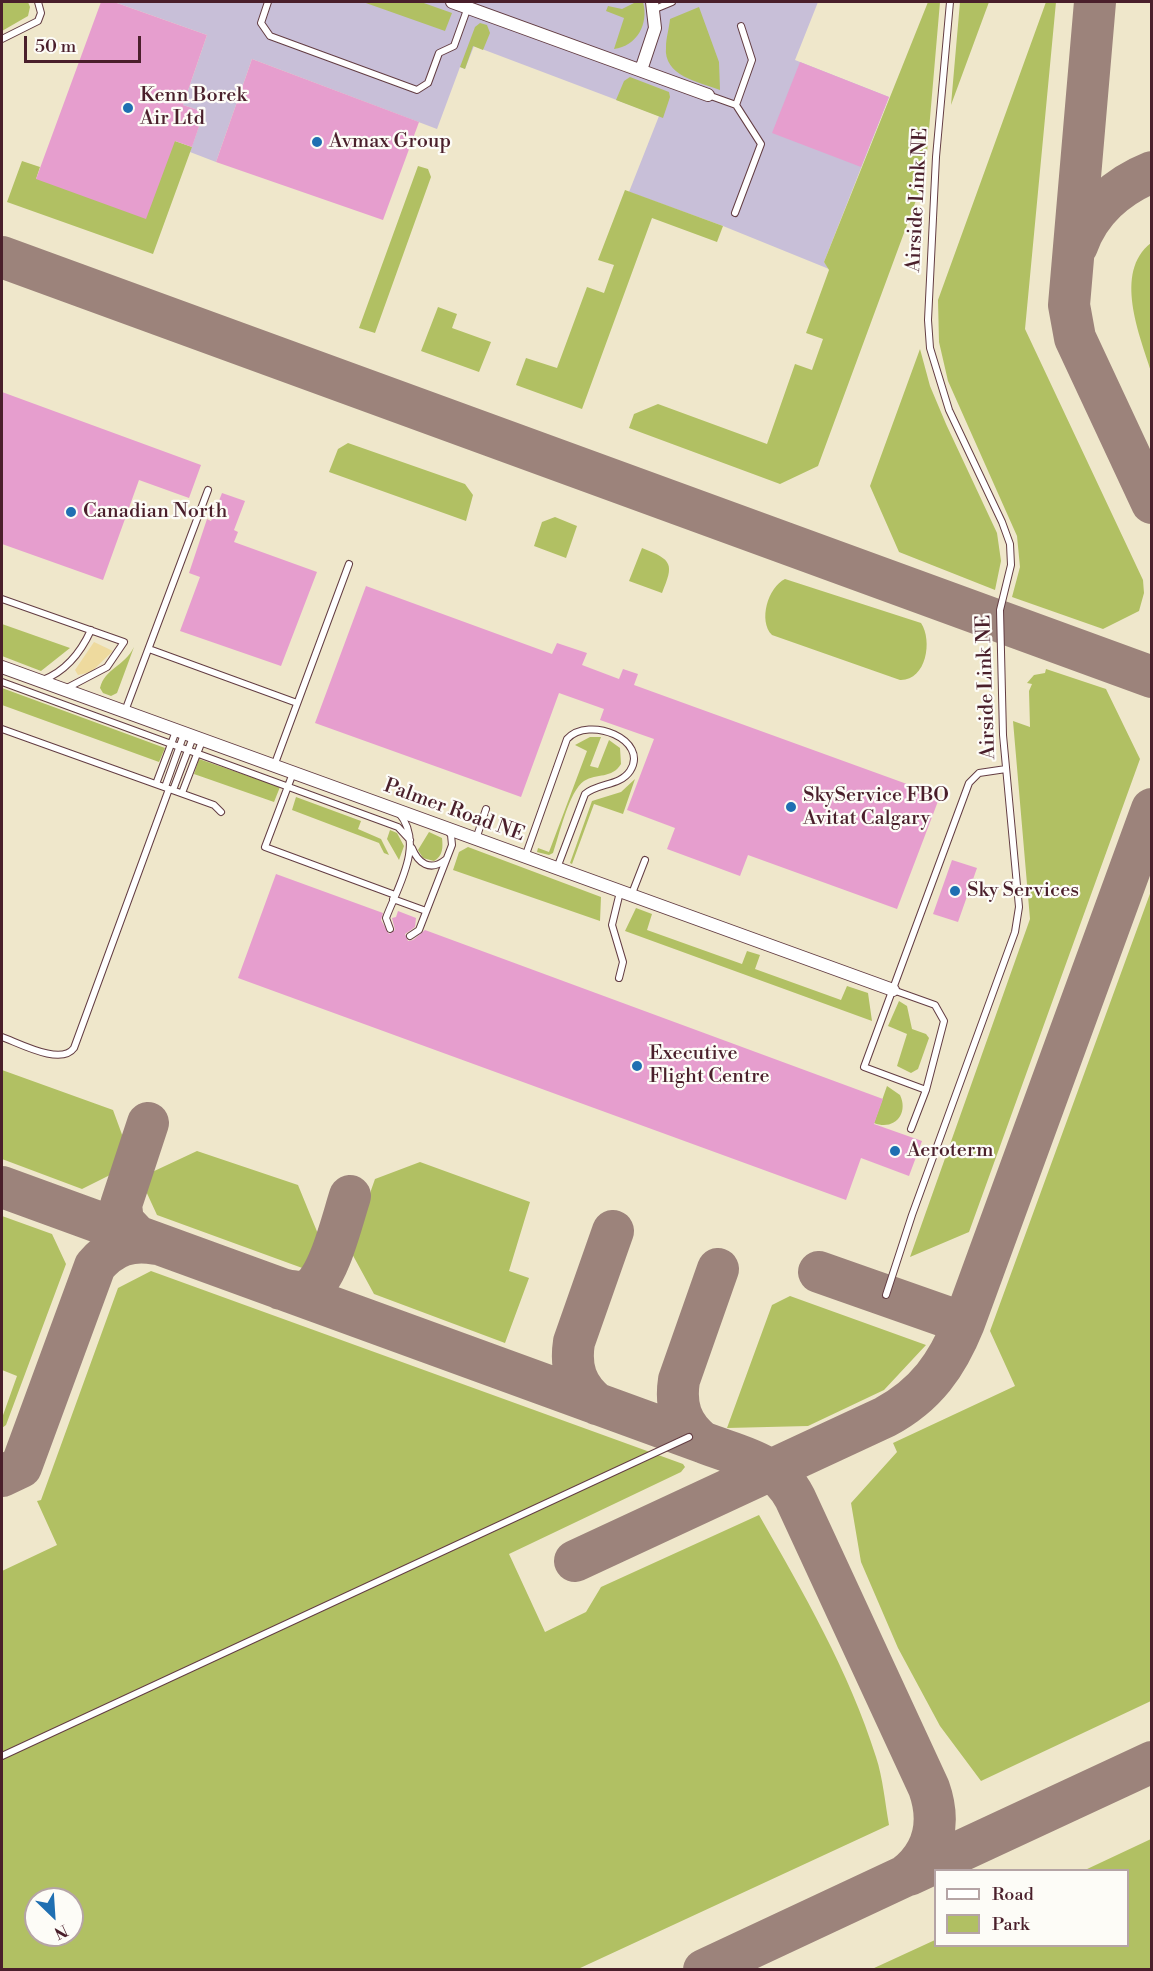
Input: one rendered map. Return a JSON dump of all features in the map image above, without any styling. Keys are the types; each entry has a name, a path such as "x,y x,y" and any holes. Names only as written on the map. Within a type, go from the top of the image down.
{"street":[{"path":"452,2 708,94"},
{"path":"641,70 653,40 653,5"},
{"name":"Palmer Road NE","path":"2,667 893,990"}],"lane":[{"path":"2,39 38,21 41,13 38,2"},
{"path":"268,2 261,23 264,31 270,36 417,90 428,83 440,53 453,46 468,8"},
{"path":"653,5 672,2"},
{"name":"Airside Link NE","path":"886,1295 916,1204 1015,932 1019,890 1006,769 1000,610 1011,565 1010,544 942,392 933,364 928,335 936,157 950,2"},
{"path":"736,105 752,60 741,26"},
{"path":"708,94 736,105 761,144 735,213"},
{"path":"125,712 208,490"},
{"path":"274,766 350,564"},
{"path":"2,598 124,642 107,667 77,685 62,689"},
{"path":"40,681 58,673 70,663 91,630"},
{"path":"149,649 297,703"},
{"path":"2,682 398,827 410,842 416,857 427,866 436,865 447,857"},
{"path":"524,857 567,740 578,731 591,728 620,737 628,744 632,753 630,771 618,781 585,794 557,869"},
{"path":"2,729 214,805 221,812"},
{"path":"156,784 170,745 189,736"},
{"path":"2,1037 57,1057 67,1055 74,1048 169,788 179,748 189,736"},
{"path":"169,788 188,751 189,736"},
{"path":"182,793 197,754 189,736"},
{"path":"926,1090 864,1067 969,783 979,773 1006,769"},
{"path":"293,773 265,847 426,911"},
{"path":"476,840 486,809"},
{"path":"390,929 386,921 410,854 407,825 396,810"},
{"path":"410,936 418,932 447,857 452,840 444,828"},
{"path":"619,978 623,962 612,925 645,860"},
{"path":"893,990 935,1005 942,1015 943,1026 926,1090 911,1129"},
{"path":"2,1756 689,1437"}],"shaded area":[{"path":"114,2 818,2 795,60 889,97 824,262 829,269 723,226 629,192 659,116 474,46 465,69 460,67 437,129 252,59 216,162 190,152 204,112 183,105 207,35"}],"green space":[{"path":"2,2 28,2 30,7 28,16 2,31"},
{"path":"363,2 421,2 452,13 445,31"},
{"path":"636,2 643,2 643,26 635,39 614,49 624,18 606,11 608,6 622,9"},
{"path":"928,2 940,2 925,176 818,466 780,484 629,428 634,414 658,404 767,444 795,364 812,370 823,339 806,333 829,270 824,262"},
{"path":"960,2 989,2 951,105"},
{"path":"1046,2 1056,2 1025,329 1143,580 1144,593 1139,611 1103,629 1012,597 1020,567 1017,536 948,381 939,342 938,300"},
{"path":"699,7 719,62 720,90 684,76 670,65 667,57 666,44 670,19"},
{"path":"480,23 487,25 490,33 483,50 473,46 465,69 460,67 475,27"},
{"path":"630,77 669,92 670,97 663,118 616,100 624,81"},
{"path":"175,141 192,147 153,254 7,202 22,161 40,167 36,179"},
{"path":"418,166 428,169 431,177 375,333 359,328"},
{"path":"625,190 723,226 717,242 652,218 582,409 516,385 526,358 557,368 587,287 604,293 614,265 598,260"},
{"path":"1151,243 1151,371 1136,323 1131,287 1133,270 1140,255"},
{"path":"438,307 457,314 452,328 491,342 479,372 421,351"},
{"path":"920,349 930,386 997,533 1001,561 995,590 899,552 870,486"},
{"path":"348,443 465,484 473,495 466,521 329,472 338,449"},
{"path":"555,517 577,526 566,558 534,546 542,522"},
{"path":"642,548 660,556 668,564 668,575 662,593 629,581"},
{"path":"785,579 921,623 925,631 926,649 921,667 909,679 900,680 772,635 768,629 765,613 774,589"},
{"path":"2,624 70,648 41,671 2,656"},
{"path":"134,647 117,693 111,696 103,693 100,688 102,681 130,654"},
{"path":"1046,669 1106,689 1140,759 969,1232 910,1257 1030,919 1013,721 1030,727 1029,691 1032,684 1027,683 1034,675 1045,673"},
{"path":"2,688 165,748 159,762 2,705"},
{"path":"590,737 601,737 590,766 598,768 609,740 620,748 621,764 613,772 584,781 579,786 569,804 553,853 549,855 537,852 538,848 549,852 587,751 575,745"},
{"path":"199,759 280,787 274,802 194,774"},
{"path":"635,779 623,814 594,804 572,864 570,863 592,801 621,792"},
{"path":"296,797 361,821 358,829 381,839 389,855 384,853 379,843 292,810"},
{"path":"390,830 397,833 404,846 399,860 387,839"},
{"path":"429,832 442,838 441,854 434,861 423,858 418,850"},
{"path":"468,847 601,897 600,921 453,870 459,852"},
{"path":"1151,891 1151,1701 981,1781 940,1726 898,1648 861,1562 851,1503 897,1452 893,1443 1015,1386 990,1331"},
{"path":"636,908 652,914 647,930 742,964 747,951 760,955 755,969 841,1000 847,986 868,993 872,1021 625,931"},
{"path":"899,1001 907,1006 912,1029 926,1034 929,1038 918,1069 911,1073 897,1066 907,1034 888,1026"},
{"path":"2,1070 113,1110 124,1140 110,1175 82,1189 2,1159"},
{"path":"887,1086 900,1095 903,1109 893,1123 881,1125 874,1123"},
{"path":"197,1151 298,1185 318,1234 305,1269 157,1215 145,1189 150,1173"},
{"path":"420,1162 530,1202 509,1271 529,1278 505,1343 374,1294 350,1250 375,1179"},
{"path":"2,1216 52,1234 66,1264 6,1425 2,1428 2,1418 17,1376 2,1370"},
{"path":"151,1271 683,1464 685,1467 681,1472 509,1554 545,1632 586,1612 601,1587 759,1515 824,1633 853,1694 878,1765 889,1825 578,1969 2,1969 2,1571 57,1545 37,1501 41,1500 118,1288"},
{"path":"790,1296 926,1345 884,1390 808,1426 727,1428 772,1305"},
{"path":"1151,1839 1151,1969 872,1969 934,1940 934,1947 1129,1947 1129,1869 1087,1869"}],"sand":[{"path":"94,642 113,651 91,672 78,675 75,670"}],"building":[{"name":"Kenn Borek Air Ltd","path":"101,2 114,2 207,35 183,105 204,112 192,147 175,141 146,219 36,179"},
{"name":"Avmax Group","path":"252,59 419,122 383,220 216,162"},
{"path":"800,62 889,97 861,167 772,133"},
{"path":"2,392 201,465 189,498 139,480 103,580 2,544"},
{"path":"222,493 245,501 234,530 238,532 234,542 317,572 281,666 180,631 200,577 189,573 207,519 211,521"},
{"path":"366,586 552,654 557,643 587,653 582,665 619,679 623,669 638,674 634,685 940,796 897,909 748,855 740,876 667,849 675,828 627,810 654,739 600,720 604,709 559,693 521,797 315,723"},
{"name":"Sky Services","path":"952,860 977,868 958,922 933,914"},
{"name":"Executive Flight Centre","path":"276,874 383,913 381,920 389,934 395,930 392,918 396,917 398,911 416,918 415,927 405,934 408,941 413,940 425,930 883,1099 874,1124 922,1141 909,1176 861,1158 846,1200 238,978"}],"taxiway":[{"path":"1095,2 1069,305 1075,338 1152,503"},
{"path":"1077,246 1089,222 1106,201 1127,185 1152,172"},
{"path":"2,257 1152,677"},
{"path":"575,1561 885,1417 912,1399 934,1378 964,1323 1152,809"},
{"path":"138,1237 123,1221 121,1205 148,1123"},
{"path":"2,1187 742,1456 766,1468 787,1486 795,1498 929,1788 935,1813 935,1825 929,1847 915,1867 905,1876 704,1970"},
{"path":"281,1289 295,1292 309,1289 316,1284 328,1262 350,1196"},
{"path":"597,1404 579,1384 574,1369 573,1351 574,1342 613,1231"},
{"path":"2,1476 21,1467 95,1266 108,1253 130,1243 156,1244"},
{"path":"702,1442 684,1422 679,1407 678,1389 679,1380 718,1269"},
{"path":"819,1272 964,1323"},
{"path":"909,1875 1152,1762"}],"place":[{"name":"Kenn Borek Air Ltd","path":"128,108"},
{"name":"Avmax Group","path":"317,142"},
{"name":"Canadian North","path":"71,512"},
{"name":"SkyService FBO Avitat Calgary","path":"791,807"},
{"name":"Sky Services","path":"955,891"},
{"name":"Executive Flight Centre","path":"637,1066"},
{"name":"Aeroterm","path":"895,1151"}]}
